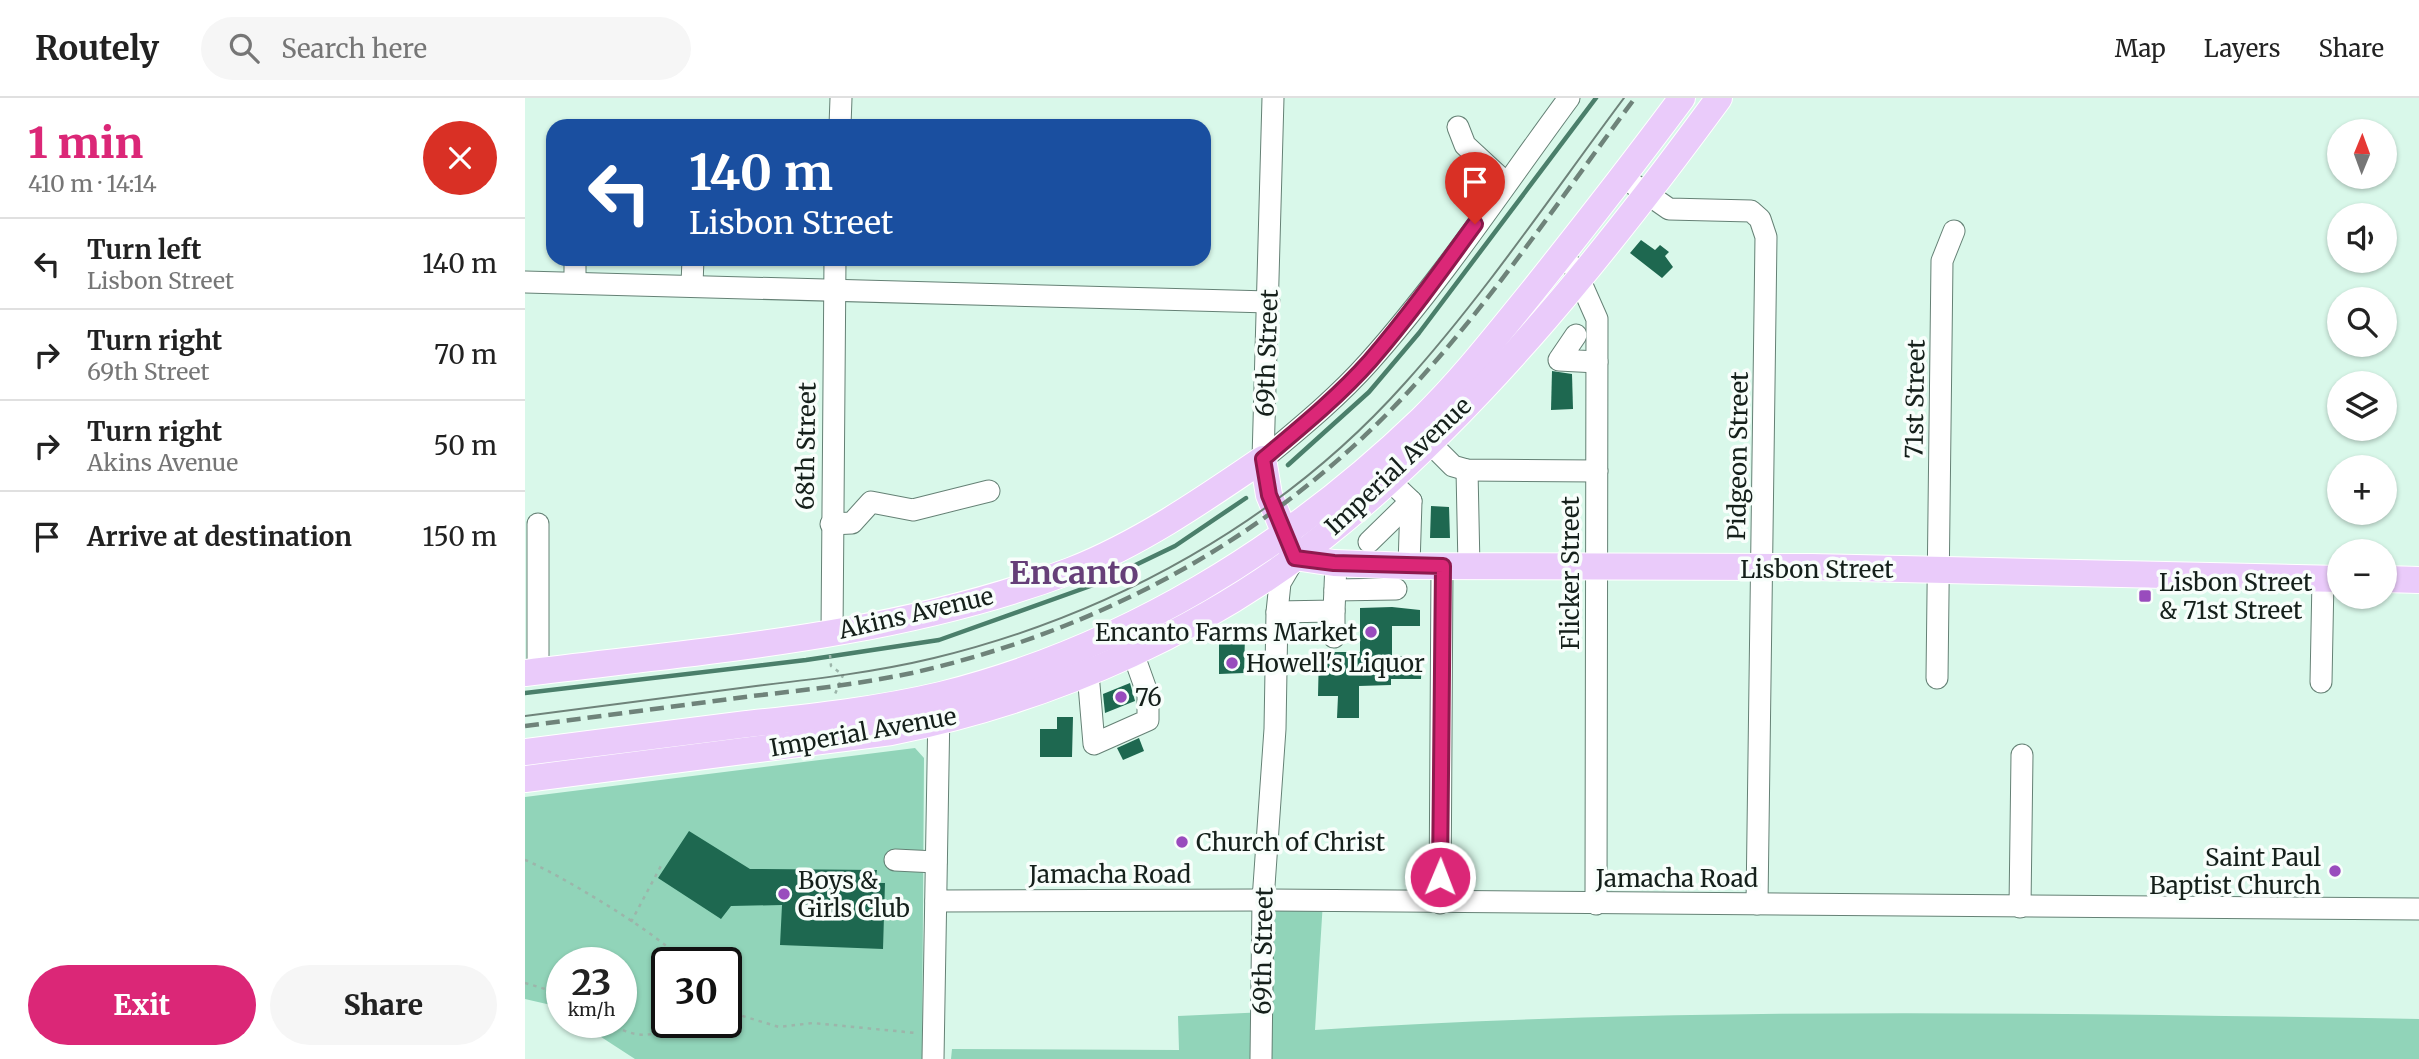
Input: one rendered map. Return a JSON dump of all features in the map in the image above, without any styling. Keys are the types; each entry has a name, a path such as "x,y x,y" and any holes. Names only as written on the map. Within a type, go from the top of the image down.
{"main road":[{"name":"Imperial Avenue","path":"525,752 799,718 939,695 1043,662 1113,635 1209,585 1359,476 1423,417 1487,346 1566,249 1682,98"},
{"name":"Imperial Avenue","path":"525,779 891,732 938,722 989,708 1088,673 1133,653 1225,603 1295,558 1344,520 1429,442 1541,323 1647,196 1719,98"},
{"name":"69th Street","path":"1263,459 1269,495 1295,558"},
{"name":"Akins Avenue","path":"532,672 831,644 962,606 1072,570 1150,532 1263,459"},
{"name":"Lisbon Street","path":"1295,558 1336,563 1409,566 1940,570 2327,579"},
{"path":"2397,579 2419,580"}],"street":[{"path":"840,119 841,98"},
{"name":"69th Street","path":"1263,459 1273,98"},
{"name":"Akins Avenue","path":"1263,459 1316,415 1368,363 1415,307 1506,183 1559,102"},
{"path":"1458,127 1465,145 1506,183"},
{"path":"1623,177 1647,196"},
{"name":"Pidgeon Street","path":"1647,196 1669,209 1751,211 1761,219 1766,237 1758,904"},
{"name":"71st Street","path":"1937,678 1942,261 1954,231"},
{"name":"Flicker Street","path":"1566,249 1597,320 1596,904"},
{"path":"575,266 575,282"},
{"path":"692,284 693,266"},
{"name":"68th Street","path":"831,644 835,266"},
{"path":"525,282 692,284 917,294 1269,302"},
{"path":"1576,335 1559,360 1597,362"},
{"path":"1429,442 1453,466 1467,470 1597,471"},
{"path":"1467,470 1469,566"},
{"path":"1389,480 1411,501 1409,566"},
{"path":"831,524 852,523 870,502 913,510 989,491"},
{"path":"1369,542 1411,501"},
{"path":"532,672 538,524"},
{"name":"69th Street","path":"1261,1059 1263,900 1275,729 1277,611 1280,583 1295,558"},
{"path":"1334,637 1336,563"},
{"path":"1440,903 1443,566"},
{"path":"1277,611 1396,589"},
{"path":"2321,682 2328,609"},
{"path":"1088,673 1094,744 1148,720 1148,695 1133,653"},
{"path":"933,1059 939,695"},
{"path":"2019,907 2022,755"},
{"path":"895,860 936,862"},
{"name":"Jamacha Road","path":"936,901 1263,900 2419,909"}],"path":[{"path":"831,644 831,666 842,675 835,695 848,693"},
{"path":"525,860 560,876 666,947"},
{"path":"631,922 636,908 662,864"},
{"path":"525,982 546,989"},
{"path":"742,1016 779,1027 813,1023 933,1034"}],"green space":[{"path":"915,748 924,758 922,1059 635,1059 603,1038 637,1038 637,947 546,947 546,1004 525,999 525,797"},
{"path":"1263,900 1323,901 1315,1030 1453,1022 1729,1014 2419,1019 2419,1059 951,1059 952,1049 1179,1050 1178,1016 1267,1012"}],"building":[{"path":"1641,240 1655,250 1660,245 1669,252 1665,256 1673,267 1662,278 1630,253"},
{"path":"1552,371 1572,374 1573,409 1551,410"},
{"path":"1431,506 1449,507 1450,538 1430,538"},
{"path":"1360,608 1420,610 1420,626 1392,626 1392,656 1422,656 1421,679 1391,679 1391,685 1359,686 1359,718 1337,718 1338,696 1318,696 1319,652 1360,652"},
{"name":"Howell's Liquor","path":"1232,635 1245,636 1244,673 1219,674 1219,637 1232,638"},
{"path":"1130,683 1135,701 1105,713 1103,694"},
{"path":"1057,717 1073,717 1072,757 1040,757 1040,729 1057,729"},
{"path":"1139,738 1144,751 1123,760 1117,748"},
{"name":"Boys & Girls Club","path":"689,831 750,869 877,870 875,883 885,883 883,949 780,945 782,905 731,906 721,919 658,878"}],"waterway":[{"path":"1288,465 1369,392 1419,333 1596,98"},
{"path":"525,693 806,660 939,640 1096,584 1175,546 1246,498"}],"tram line":[{"path":"525,716 846,675 934,658 1065,616 1129,588 1190,556 1249,519 1305,478 1357,433 1405,383 1491,279 1624,98"}],"railway":[{"path":"525,726 833,686 912,673 1051,631 1118,603 1182,570 1243,532 1302,490 1357,443 1409,391 1498,285 1635,98"}],"place":[{"name":"Lisbon Street & 71st Street","path":"2145,596"},
{"name":"Encanto Farms Market","path":"1371,632"},
{"name":"Howell's Liquor","path":"1232,663"},
{"name":"76","path":"1121,697"},
{"name":"Church of Christ","path":"1182,842"},
{"name":"Saint Paul Baptist Church","path":"2335,871"},
{"name":"Boys & Girls Club","path":"784,894"}],"district":[{"name":"Encanto","path":"1074,573"}],"route":[{"path":"1440,877 1443,566 1334,563 1295,558 1269,495 1263,459 1316,415 1368,363 1415,307 1475,224"}]}
